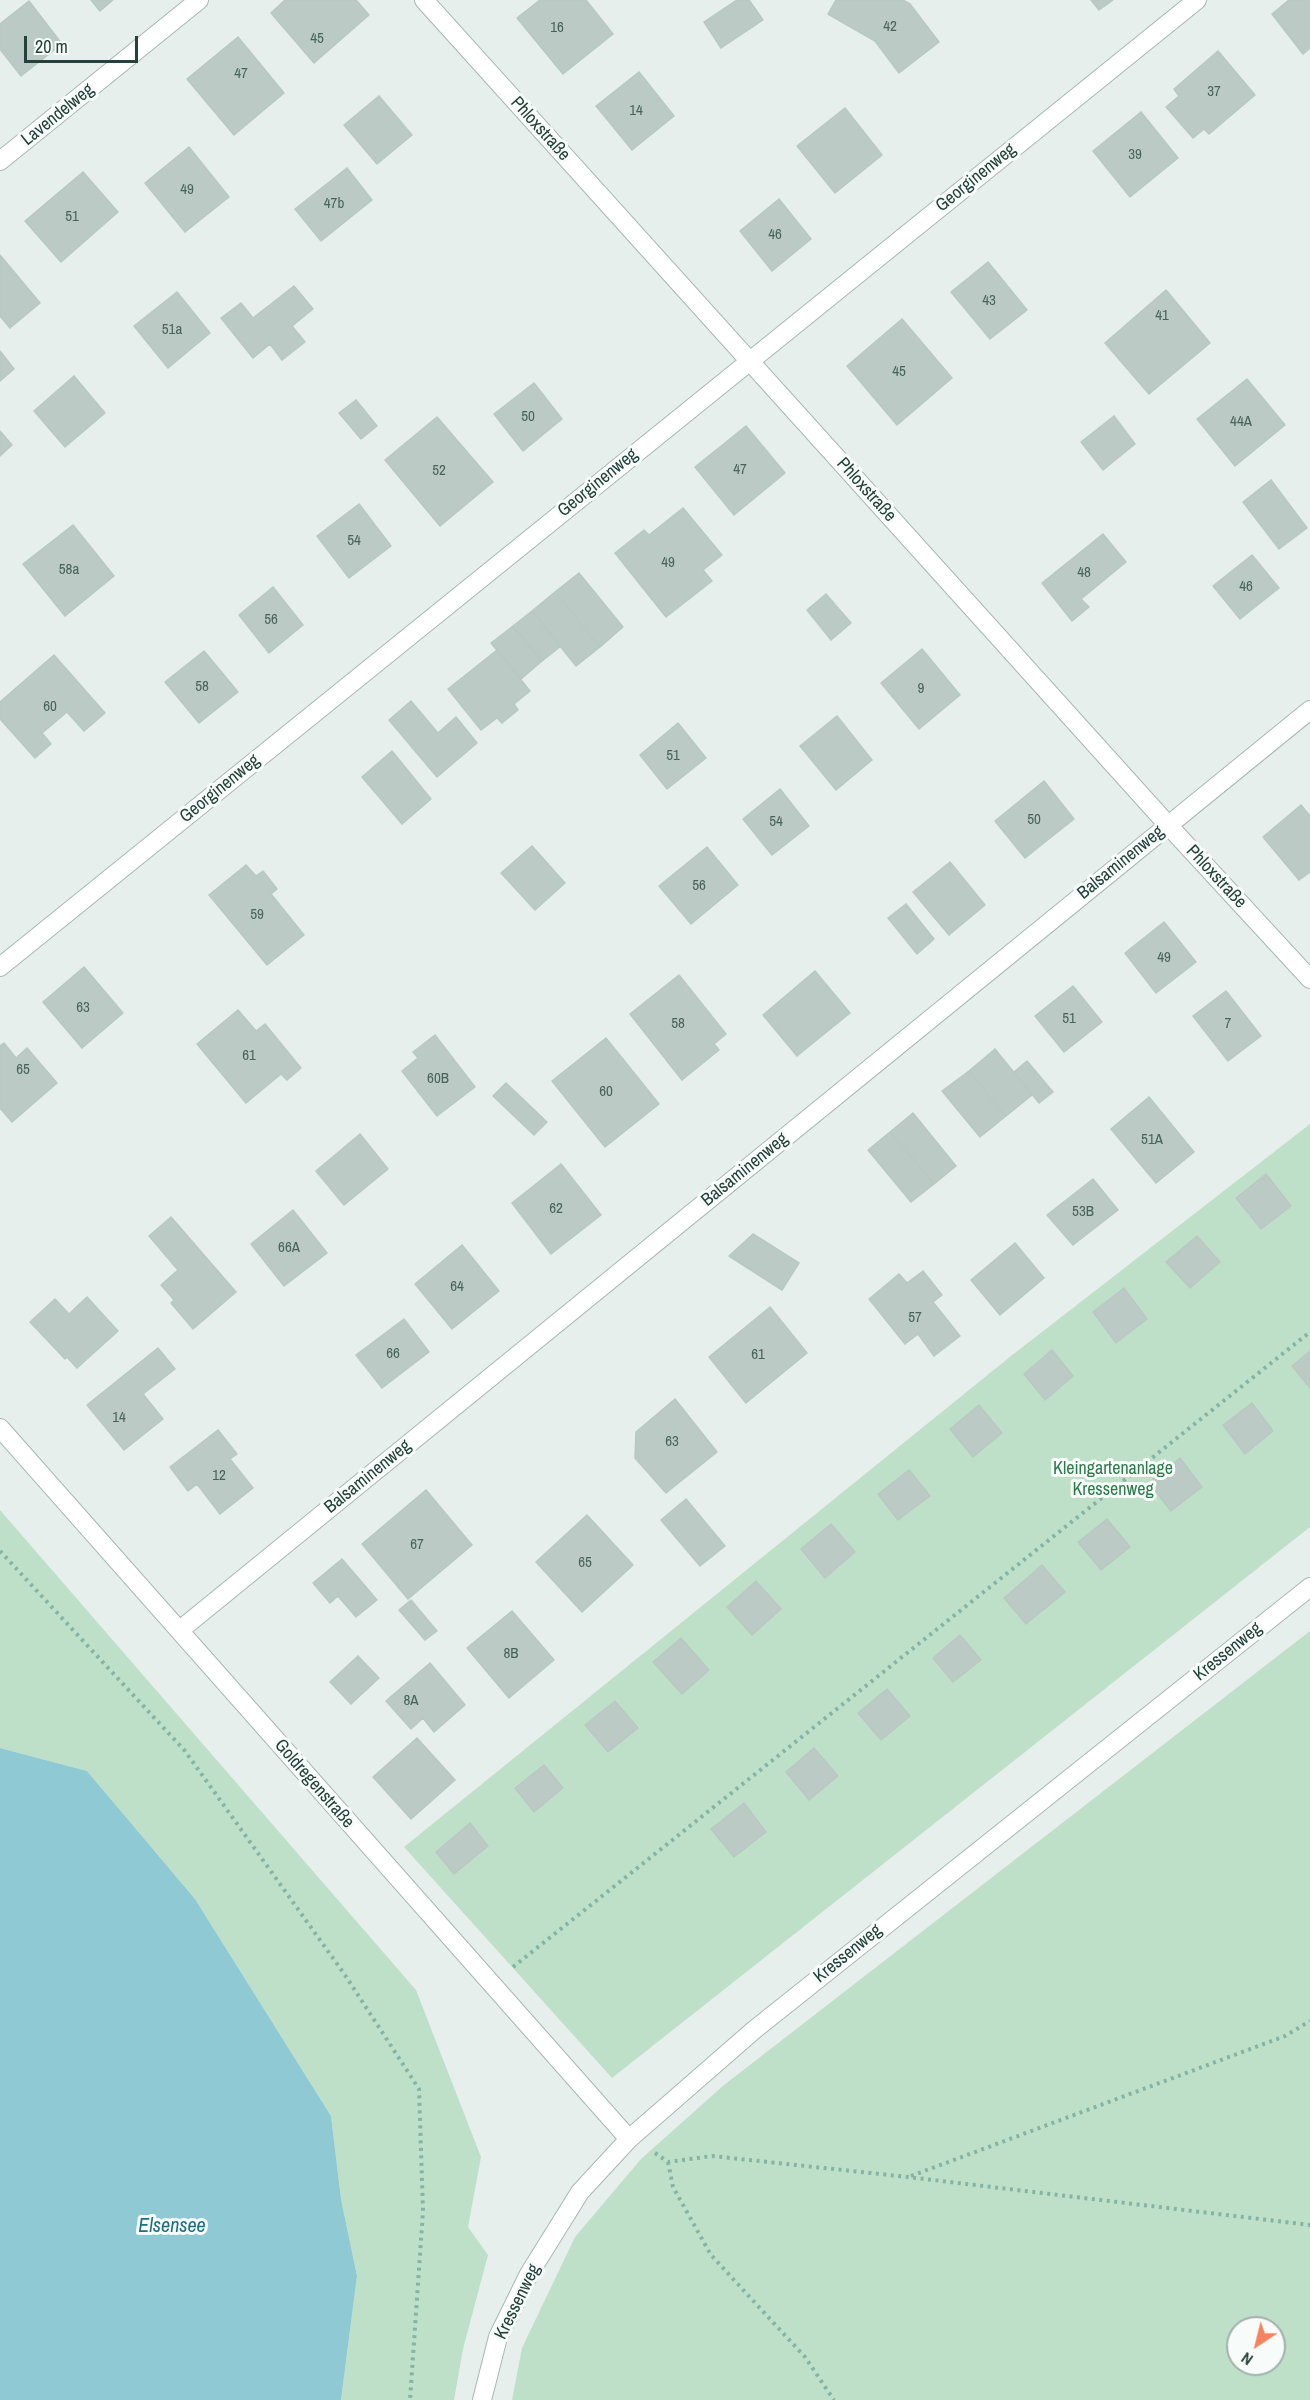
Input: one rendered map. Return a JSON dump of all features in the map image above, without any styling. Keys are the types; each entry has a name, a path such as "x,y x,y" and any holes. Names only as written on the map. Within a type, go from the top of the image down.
{"street":[{"name":"Lavendelweg","path":"0,162 199,0"},
{"name":"Phloxstraße","path":"424,0 1168,825 1310,979"},
{"name":"Georginenweg","path":"0,967 1197,0"},
{"name":"Balsaminenweg","path":"180,1630 1310,710"},
{"name":"Goldregenstraße","path":"0,1428 629,2139"},
{"name":"Kressenweg","path":"482,2400 498,2337 529,2274 580,2192 629,2139 754,2030 1310,1587"}],"path":[{"path":"513,1967 1310,1332"},
{"path":"0,1551 185,1751 345,1975 419,2089 423,2211 410,2400"},
{"path":"908,2177 1285,2036 1310,2021"},
{"path":"629,2139 662,2156 668,2162 673,2187 711,2255 805,2357 834,2400"},
{"path":"668,2162 712,2156 1310,2225"}],"green space":[{"name":"Kleingartenanlage Kressenweg","path":"1310,1124 1310,1527 612,2078 404,1847 1011,1356"},
{"path":"0,1510 416,1990 481,2157 468,2227 488,2255 463,2349 454,2400 341,2400 357,2276 341,2199 331,2116 195,1899 87,1771 0,1748"},
{"path":"1310,1631 1310,2400 512,2400 522,2348 575,2237 641,2159 724,2085"}],"water":[{"name":"Elsensee","path":"0,1748 87,1771 195,1899 331,2116 341,2199 357,2276 341,2400 0,2400"}],"building":[{"path":"91,0 113,0 100,11"},
{"path":"285,0 356,0 369,15 314,63 271,13"},
{"path":"540,0 586,0 613,34 563,74 517,18"},
{"path":"737,0 749,0 763,20 721,48 704,22"},
{"path":"836,0 903,0 910,4 939,42 899,73 875,41 828,14"},
{"path":"1091,0 1113,0 1099,10"},
{"path":"1289,0 1310,0 1310,48 1303,54 1272,14"},
{"path":"29,1 62,44 21,76 0,49 0,24"},
{"path":"238,37 284,93 234,135 187,79"},
{"path":"1218,51 1255,95 1209,134 1204,129 1193,138 1166,107 1179,96 1174,89"},
{"path":"639,72 674,116 632,150 596,106"},
{"path":"379,96 412,135 377,164 344,125"},
{"path":"845,108 882,155 835,193 797,146"},
{"path":"1141,112 1178,158 1130,197 1093,151"},
{"path":"189,147 229,197 185,232 145,183"},
{"path":"347,168 372,200 321,241 295,209"},
{"path":"83,172 118,212 61,262 25,221"},
{"path":"779,199 811,239 772,271 740,231"},
{"path":"0,255 40,303 10,328 0,316"},
{"path":"988,262 1027,310 990,339 951,292"},
{"path":"294,286 313,309 292,326 305,342 282,360 270,344 253,358 221,318 241,303 253,318"},
{"path":"1166,290 1210,343 1149,394 1105,343"},
{"path":"177,292 210,333 168,368 134,326"},
{"path":"902,319 952,378 897,425 847,366"},
{"path":"0,351 14,369 0,381"},
{"path":"74,376 105,413 65,447 34,411"},
{"path":"1247,379 1285,425 1235,466 1197,419"},
{"path":"534,383 562,419 523,451 494,414"},
{"path":"356,400 377,426 361,439 339,413"},
{"path":"1114,416 1135,444 1103,470 1081,442"},
{"path":"437,417 493,482 440,526 385,460"},
{"path":"746,426 785,473 734,515 695,467"},
{"path":"0,431 12,445 0,456"},
{"path":"1271,480 1307,528 1279,549 1243,502"},
{"path":"359,504 391,546 349,578 317,536"},
{"path":"683,508 722,555 703,570 712,581 666,617 615,553 644,530 649,535"},
{"path":"73,525 114,576 65,616 23,564"},
{"path":"1103,534 1126,562 1081,599 1089,607 1072,621 1042,583"},
{"path":"1252,555 1279,588 1240,619 1213,586"},
{"path":"579,573 623,627 600,647 555,592"},
{"path":"273,587 303,625 269,653 239,615"},
{"path":"555,592 600,647 576,666 532,611"},
{"path":"826,594 851,623 831,640 807,610"},
{"path":"532,611 561,646 542,661 513,626"},
{"path":"513,626 542,661 521,679 491,643"},
{"path":"922,649 960,695 919,729 881,683"},
{"path":"497,650 530,691 514,704 518,710 502,723 497,718 481,730 448,689"},
{"path":"204,651 238,692 199,723 165,682"},
{"path":"54,655 105,713 84,731 67,712 42,733 51,744 35,758 0,719 0,702"},
{"path":"411,701 438,733 456,717 477,743 437,777 389,720"},
{"path":"837,716 872,760 836,790 800,746"},
{"path":"678,723 706,758 667,789 640,755"},
{"path":"392,751 431,799 402,824 362,777"},
{"path":"1044,781 1074,819 1025,858 995,821"},
{"path":"780,789 809,826 772,855 743,819"},
{"path":"1301,805 1310,816 1310,872 1299,880 1263,837"},
{"path":"532,846 565,883 535,910 501,873"},
{"path":"707,847 738,885 691,924 659,886"},
{"path":"950,862 985,905 949,935 913,892"},
{"path":"246,865 256,876 263,871 277,889 271,894 304,935 267,965 209,895"},
{"path":"906,904 934,939 917,954 888,918"},
{"path":"1164,922 1196,962 1156,993 1125,953"},
{"path":"84,967 123,1013 82,1048 43,1002"},
{"path":"815,971 850,1013 797,1056 763,1015"},
{"path":"679,975 726,1034 714,1044 719,1050 682,1080 630,1014"},
{"path":"1073,986 1102,1022 1064,1052 1035,1016"},
{"path":"1226,991 1261,1036 1228,1061 1193,1016"},
{"path":"238,1010 256,1031 265,1024 301,1068 287,1080 281,1074 246,1103 197,1044"},
{"path":"435,1035 475,1087 437,1116 402,1071 418,1058 413,1052"},
{"path":"606,1038 659,1104 605,1147 552,1081"},
{"path":"4,1043 16,1058 27,1048 57,1083 12,1122 0,1108 0,1046"},
{"path":"995,1049 1032,1095 1006,1116 969,1071"},
{"path":"1027,1061 1053,1092 1039,1103 1014,1072"},
{"path":"969,1071 1006,1116 980,1137 942,1091"},
{"path":"506,1083 547,1122 534,1135 493,1096"},
{"path":"1149,1097 1194,1152 1156,1183 1111,1129"},
{"path":"913,1113 956,1166 934,1184 890,1132"},
{"path":"890,1132 934,1184 911,1202 868,1150"},
{"path":"360,1134 388,1169 344,1205 316,1171"},
{"path":"561,1164 601,1215 551,1254 512,1203"},
{"path":"1266,1174 1291,1206 1261,1229 1236,1198"},
{"path":"1093,1179 1118,1210 1073,1245 1047,1215"},
{"path":"293,1210 327,1253 284,1286 251,1244"},
{"path":"171,1217 236,1292 193,1329 171,1303 174,1300 161,1285 178,1270 149,1236"},
{"path":"753,1234 799,1263 782,1290 729,1256"},
{"path":"1197,1236 1220,1262 1190,1288 1166,1262"},
{"path":"1015,1243 1044,1278 1000,1315 971,1280"},
{"path":"462,1245 499,1291 452,1329 415,1284"},
{"path":"923,1271 942,1295 933,1302 960,1336 934,1356 918,1334 905,1344 869,1299 899,1274 907,1283"},
{"path":"1124,1288 1147,1319 1116,1343 1093,1312"},
{"path":"87,1297 118,1331 77,1368 67,1357 65,1359 30,1322 55,1299 69,1314"},
{"path":"770,1307 807,1353 746,1403 709,1357"},
{"path":"404,1319 429,1352 382,1388 356,1355"},
{"path":"158,1348 175,1369 143,1394 163,1419 124,1450 87,1405"},
{"path":"1052,1350 1073,1376 1045,1400 1024,1374"},
{"path":"1310,1351 1310,1388 1292,1366"},
{"path":"675,1399 717,1452 666,1493 635,1458 636,1432"},
{"path":"1252,1403 1273,1431 1245,1454 1223,1425"},
{"path":"979,1405 1002,1433 973,1457 950,1429"},
{"path":"218,1430 237,1454 230,1459 253,1488 220,1514 197,1484 188,1491 170,1467"},
{"path":"1180,1458 1202,1487 1171,1511 1149,1483"},
{"path":"909,1470 930,1496 898,1520 878,1494"},
{"path":"426,1490 472,1545 408,1599 362,1544"},
{"path":"686,1499 725,1546 700,1566 661,1520"},
{"path":"587,1515 633,1565 582,1612 536,1562"},
{"path":"1107,1519 1130,1547 1101,1570 1078,1542"},
{"path":"831,1524 855,1552 825,1578 801,1549"},
{"path":"342,1559 377,1600 356,1617 338,1596 330,1603 313,1583"},
{"path":"1042,1565 1065,1592 1026,1624 1004,1598"},
{"path":"756,1581 781,1609 752,1635 727,1607"},
{"path":"411,1600 437,1631 425,1640 399,1610"},
{"path":"512,1611 554,1660 509,1698 467,1648"},
{"path":"960,1635 981,1660 953,1682 933,1658"},
{"path":"681,1638 709,1670 682,1694 653,1662"},
{"path":"358,1656 379,1678 351,1704 330,1682"},
{"path":"430,1663 465,1705 434,1732 423,1718 411,1729 386,1701"},
{"path":"887,1689 910,1716 881,1740 858,1713"},
{"path":"615,1701 638,1728 608,1752 585,1725"},
{"path":"417,1738 455,1780 411,1819 373,1777"},
{"path":"814,1748 838,1776 809,1800 786,1772"},
{"path":"544,1765 563,1788 534,1812 515,1788"},
{"path":"744,1803 766,1832 734,1857 711,1829"},
{"path":"470,1823 488,1846 454,1874 436,1852"}]}
